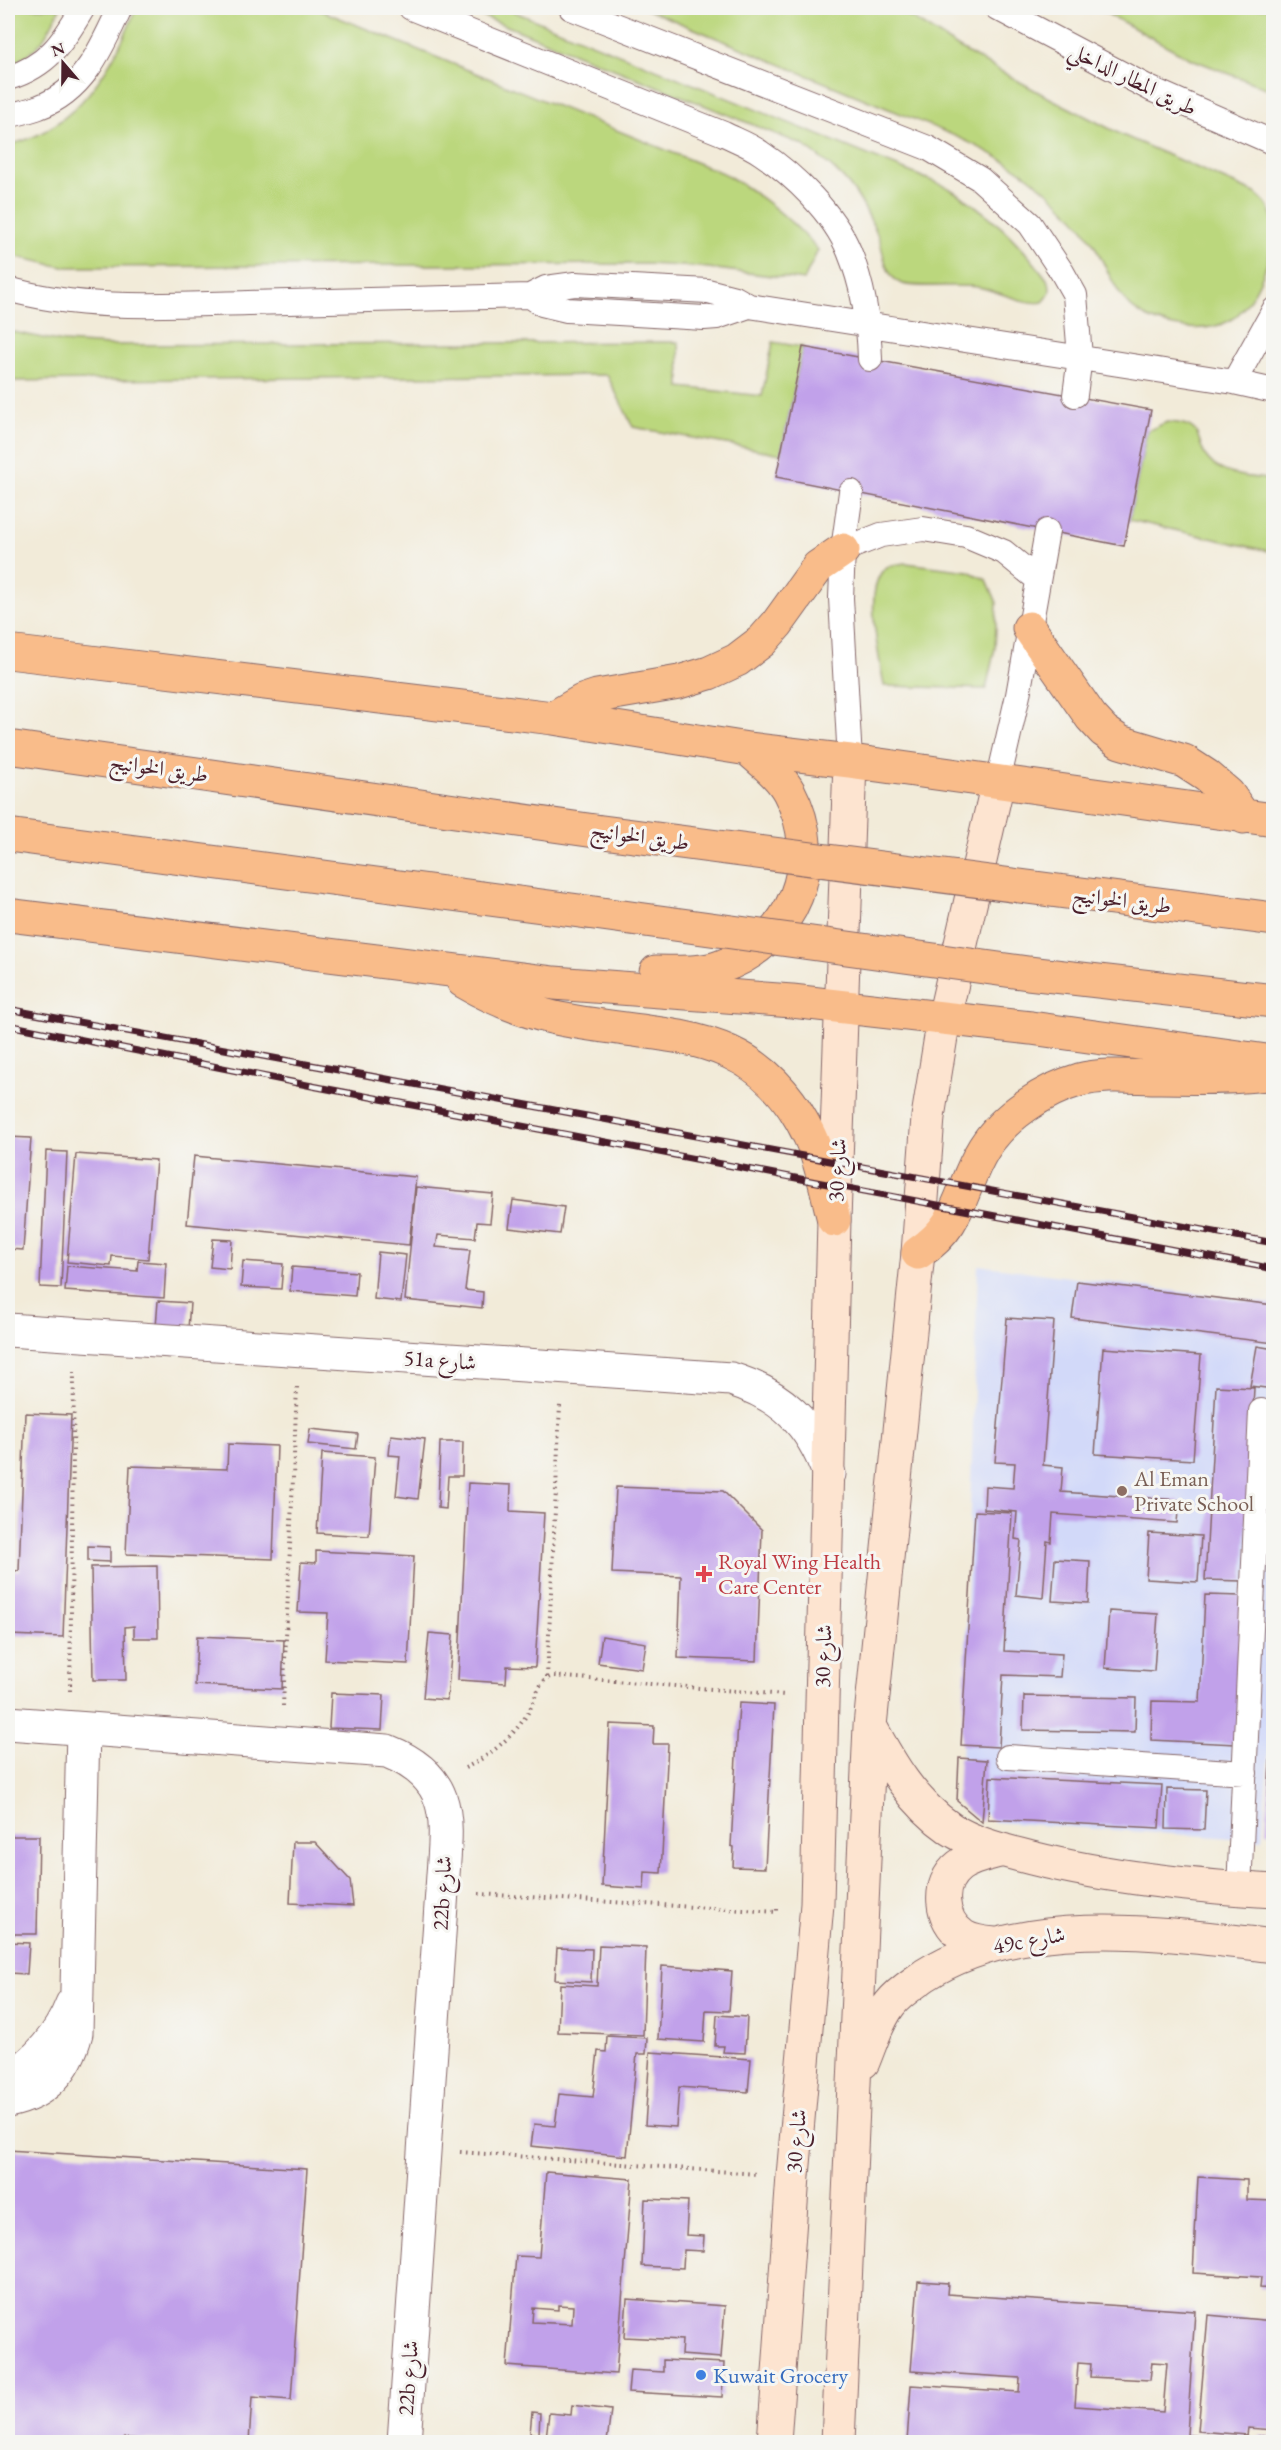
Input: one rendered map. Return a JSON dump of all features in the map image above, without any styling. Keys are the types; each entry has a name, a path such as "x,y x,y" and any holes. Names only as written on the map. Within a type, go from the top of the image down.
{"main road":[{"path":"553,718 589,699 679,682 709,674 737,660 762,640 777,624 818,567 843,550"},
{"path":"1029,628 1091,717 1104,731 1120,742 1138,749 1184,762 1208,776 1259,819"},
{"path":"8,652 553,718 748,749 850,760 1259,819"},
{"name":"طريق الخوانيج","path":"8,747 595,831 1274,919"},
{"path":"554,983 593,972 691,973 719,968 744,957 766,941 784,920 797,896 804,869 805,842 799,815 788,790 771,769 748,749"},
{"path":"8,835 1028,973 1274,1001"},
{"path":"8,915 554,983 792,1001 1056,1030 1274,1062"},
{"path":"443,970 495,998 552,1017 686,1036 728,1050 746,1061 772,1082 798,1115 810,1138 834,1220"},
{"path":"918,1253 941,1235 951,1222 977,1160 988,1142 1020,1110 1049,1093 1079,1080 1110,1076 1206,1078 1274,1073"}],"street":[{"name":"شارع 30","path":"774,2442 793,2176 818,1904 834,1220 850,760"},
{"path":"838,2442 870,1726 918,1253 928,1118 944,1018 998,782"},
{"name":"51a شارع","path":"8,1330 731,1379 753,1386 792,1412 808,1430 821,1451 829,1473"},
{"name":"22b شارع","path":"8,1723 387,1751 405,1758 420,1769 432,1782 440,1796 446,1813 442,1892 404,2442"},
{"path":"870,1726 898,1774 920,1803 952,1830 1003,1850 1053,1864 1239,1889 1274,1891"},
{"path":"8,2101 39,2090 64,2066 72,2050 76,2033 76,1728"},
{"path":"995,1944 975,1941 954,1928 944,1907 943,1896 951,1875 958,1866 1003,1850"},
{"path":"1227,1941 1274,1929"},
{"name":"49c شارع","path":"854,2086 878,2024 890,2004 908,1987 941,1965 995,1944 1076,1932 1175,1936 1274,1946"},
{"path":"8,2078 35,2059 53,2040 67,2017 77,1992"}],"lane":[{"path":"8,78 26,72 47,58 66,37 83,8"},
{"path":"8,116 41,107 74,86 97,56 120,8"},
{"path":"411,8 724,134 760,152 794,177 823,209 849,250 869,323 870,359"},
{"path":"571,8 928,148 980,178 1030,224 1075,295 1080,357 1075,395"},
{"name":"طريق المطار الداخلي","path":"997,8 1151,89 1274,143"},
{"path":"8,289 31,296 108,304 530,296 542,304 567,310 704,318 725,315 749,306 1080,357 1234,382 1274,391"},
{"path":"1234,382 1274,310"},
{"path":"850,760 843,645 843,550 851,492"},
{"path":"843,550 881,535 923,529 966,536 1004,552 1037,579"},
{"path":"998,782 1018,695 1047,531"},
{"path":"1239,1889 1261,1411"},
{"path":"1008,1757 1245,1773"}],"path":[{"path":"74,1335 76,1728"},
{"path":"282,1742 299,1350"},
{"path":"432,1782 477,1762 497,1747 529,1711 547,1677 562,1368"},
{"path":"547,1677 822,1698"},
{"path":"442,1892 777,1912 778,1900"},
{"path":"423,2149 793,2176"}],"shaded area":[{"name":"Al Eman Private School","path":"978,1265 1273,1304 1274,1678 1262,1840 994,1822 961,1794"}],"green space":[{"path":"8,8 60,8 50,28 35,49 8,66"},
{"path":"133,8 315,8 725,174 775,208 818,250 804,280 700,267 647,264 63,267 8,255 8,145 32,138 53,126 88,94 116,53 136,9"},
{"path":"462,8 505,8 947,187 990,217 1015,241 1049,282 1049,295 1043,302 1036,303 977,287 914,286 900,283 888,270 875,229 855,193 835,170 803,145"},
{"path":"644,8 896,8 959,48 1040,93 1122,135 1255,193 1269,208 1274,226 1273,241 1264,273 1248,302 1239,314 1229,321 1209,327 1187,328 1155,321 1136,311 1127,303 1115,286 1088,235 1065,208 1029,177 1011,165 954,136"},
{"path":"1097,8 1273,8 1273,91 1189,58"},
{"path":"8,331 63,342 109,345 679,342 680,387 762,396 773,342 803,347 781,454 633,427 607,375 8,381"},
{"path":"1167,422 1181,424 1195,431 1207,457 1220,469 1242,476 1273,480 1273,552 1129,520 1147,431"},
{"path":"906,563 968,571 987,580 997,603 995,648 986,689 884,686 874,623 875,589 879,576 887,567"}],"building":[{"path":"803,347 1151,410 1124,546 776,477"},
{"path":"8,1137 31,1138 23,1250 8,1249"},
{"path":"46,1151 67,1152 61,1288 40,1287"},
{"path":"76,1154 156,1160 148,1259 112,1256 111,1266 67,1262"},
{"path":"194,1156 416,1177 409,1245 187,1224"},
{"path":"416,1187 493,1194 490,1223 477,1222 475,1238 438,1235 436,1247 470,1250 465,1290 483,1292 482,1308 405,1300"},
{"path":"513,1200 564,1207 560,1234 509,1228"},
{"path":"213,1239 232,1240 230,1269 210,1267"},
{"path":"378,1252 406,1255 401,1302 374,1299"},
{"path":"138,1261 166,1263 164,1298 65,1291 67,1266 137,1271"},
{"path":"243,1261 283,1264 281,1289 241,1287"},
{"path":"292,1267 357,1272 355,1296 290,1291"},
{"path":"1077,1281 1274,1305 1274,1343 1072,1318"},
{"path":"158,1301 190,1303 188,1329 156,1327"},
{"path":"1007,1318 1054,1321 1043,1465 1063,1467 1061,1492 1179,1500 1177,1523 1053,1514 1051,1542 1047,1541 1043,1598 1016,1595 1021,1540 1015,1539 1017,1512 984,1509 985,1486 1013,1488 1015,1463 995,1462"},
{"path":"1257,1346 1274,1349 1274,1389 1250,1386"},
{"path":"1103,1348 1201,1355 1193,1460 1095,1454"},
{"path":"1216,1386 1254,1388 1243,1581 1205,1580"},
{"path":"25,1413 71,1415 63,1637 9,1635 11,1594 8,1594 8,1570 19,1571"},
{"path":"310,1429 358,1434 356,1449 308,1444"},
{"path":"391,1435 425,1439 418,1499 396,1496 400,1456 389,1455"},
{"path":"440,1442 463,1442 462,1476 448,1476 446,1509 438,1508"},
{"path":"228,1444 277,1446 273,1559 126,1554 130,1466 227,1469"},
{"path":"322,1453 375,1457 369,1536 317,1533"},
{"path":"468,1483 511,1485 510,1511 544,1513 535,1667 507,1666 506,1683 458,1680"},
{"name":"Royal Wing Health Care Center","path":"616,1487 723,1491 762,1530 757,1661 678,1658 681,1576 612,1573"},
{"path":"975,1511 1012,1513 1004,1651 1062,1654 1060,1677 1003,1675 999,1747 961,1745"},
{"path":"1149,1533 1201,1536 1198,1582 1146,1579"},
{"path":"88,1546 110,1547 110,1562 88,1561"},
{"path":"316,1551 414,1556 408,1664 325,1660 328,1613 298,1612 301,1562 316,1563"},
{"path":"1055,1559 1090,1561 1088,1603 1052,1601"},
{"path":"157,1566 158,1638 134,1638 134,1626 125,1627 126,1680 93,1680 91,1567"},
{"path":"1205,1595 1242,1596 1236,1744 1151,1740 1152,1701 1200,1702"},
{"path":"1109,1611 1158,1614 1154,1671 1105,1668"},
{"path":"429,1633 453,1635 447,1700 423,1698"},
{"path":"197,1636 284,1640 282,1689 195,1685"},
{"path":"602,1636 646,1643 642,1669 598,1663"},
{"path":"331,1693 384,1695 382,1730 329,1728"},
{"path":"1024,1696 1136,1698 1135,1732 1023,1730"},
{"path":"739,1703 774,1705 765,1868 733,1867 734,1847 731,1846"},
{"path":"610,1724 654,1726 653,1744 668,1744 661,1873 645,1872 644,1889 602,1886"},
{"path":"1272,1731 1274,1731 1274,1832 1266,1831"},
{"path":"959,1758 987,1760 982,1822 957,1801"},
{"path":"990,1777 1162,1785 1159,1828 988,1819"},
{"path":"1167,1789 1206,1790 1204,1830 1166,1829"},
{"path":"8,1836 39,1836 37,1934 8,1934"},
{"path":"293,1842 315,1842 350,1880 353,1906 290,1903"},
{"path":"8,1942 29,1943 27,1974 8,1973"},
{"path":"599,1945 646,1947 643,2035 558,2032 560,1984 597,1986"},
{"path":"557,1948 592,1949 591,1982 555,1980"},
{"path":"662,1966 732,1971 729,2011 706,2010 704,2042 658,2039"},
{"path":"717,2015 747,2017 745,2053 723,2052 724,2046 715,2046"},
{"path":"607,2036 647,2038 646,2054 637,2054 627,2156 531,2146 534,2124 555,2126 559,2094 593,2097 598,2051 606,2052"},
{"path":"1270,2047 1274,2047 1274,2083 1269,2083"},
{"path":"650,2052 751,2059 748,2092 679,2087 676,2127 645,2125"},
{"path":"8,2150 307,2169 291,2400 252,2397 249,2442 124,2438 124,2442 8,2442"},
{"path":"546,2172 632,2179 616,2374 507,2366 516,2256 539,2257","holes":["558,2305 573,2306 572,2324 532,2322 533,2308 558,2310"]},
{"path":"1198,2177 1247,2180 1247,2200 1274,2201 1274,2289 1260,2288 1261,2277 1193,2273"},
{"path":"645,2199 688,2201 686,2235 704,2236 703,2251 684,2250 683,2268 642,2266"},
{"path":"918,2281 948,2283 947,2294 1195,2311 1187,2435 1217,2437 1216,2442 907,2442 911,2385 1019,2392 1020,2378 911,2371","holes":["1152,2362 1167,2363 1163,2412 1075,2406 1078,2363 1091,2364 1090,2377 1150,2380"]},
{"path":"627,2299 725,2306 721,2358 681,2355 682,2340 624,2337"},
{"path":"1208,2315 1274,2321 1274,2430 1248,2428 1247,2435 1198,2431"},
{"path":"663,2360 724,2363 722,2397 628,2392 630,2370 663,2372"},
{"path":"572,2405 611,2410 607,2442 537,2442 538,2437 546,2438 549,2413 571,2415"},
{"path":"532,2412 540,2413 539,2434 530,2433"},
{"path":"1259,2436 1274,2437 1274,2442 1258,2442"}],"railway":[{"path":"8,1009 1274,1243"},
{"path":"8,1025 312,1086 1274,1269"}],"place":[{"name":"Al Eman Private School","path":"1122,1491"},
{"name":"Royal Wing Health Care Center","path":"704,1574"},
{"name":"Kuwait Grocery","path":"701,2375"}]}
